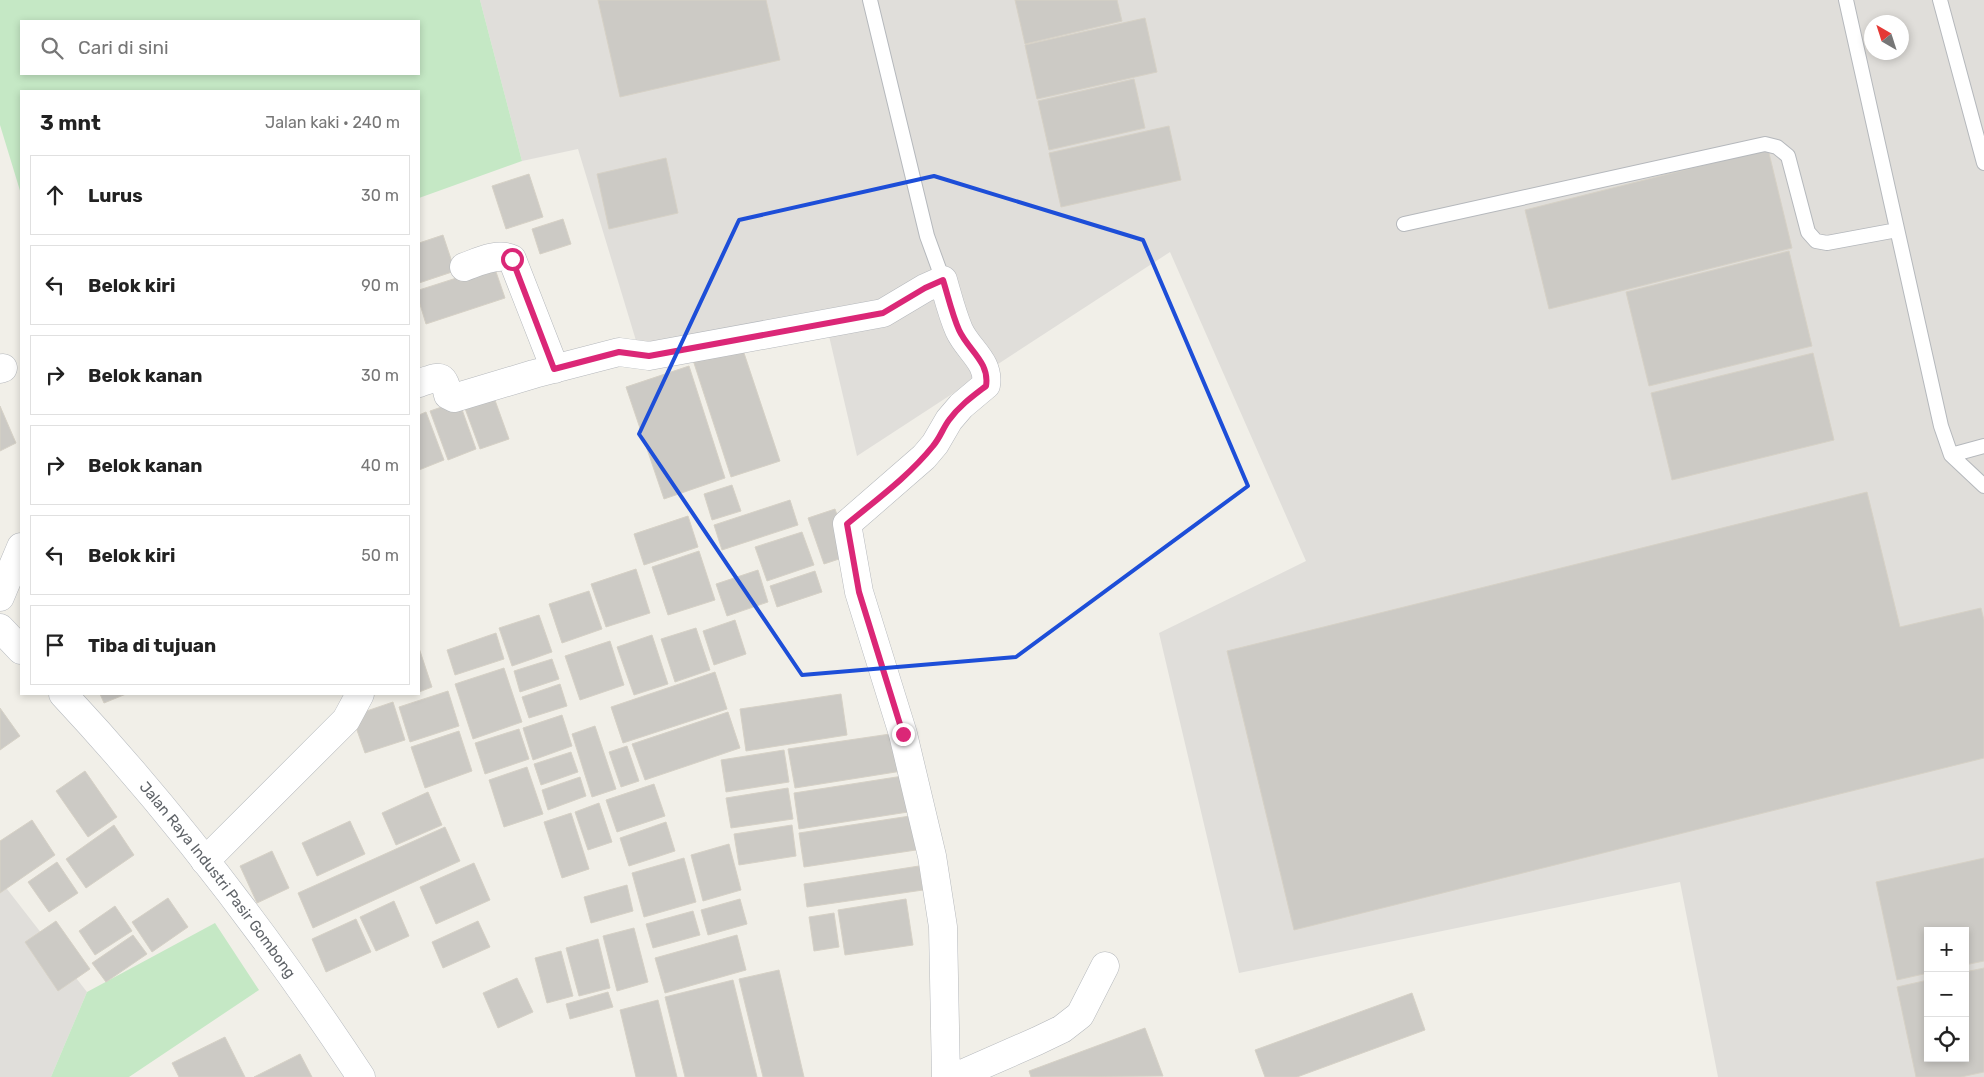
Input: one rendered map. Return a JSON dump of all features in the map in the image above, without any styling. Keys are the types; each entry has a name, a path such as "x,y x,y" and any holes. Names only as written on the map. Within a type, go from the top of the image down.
{"street":[{"path":"464,267 494,257 506,256 512,259 554,369"},
{"path":"420,383 439,377 443,378 448,395 454,398 619,352 649,356 883,313 925,288 943,280 960,331 984,364 987,377 986,386 961,406 924,457 847,524 859,592 903,734 932,856 943,926 946,1077"},
{"path":"0,597 20,549"},
{"path":"0,628 20,649"},
{"name":"Jalan Raya Industri Pasir Gombong","path":"64,695 115,751 205,861 273,951 361,1077"},
{"path":"205,861 346,720 359,695"},
{"path":"955,1077 1062,1029 1080,1015 1105,966"}],"lane":[{"path":"870,0 927,236 943,280"},
{"path":"1846,0 1941,426 1951,455 1984,486"},
{"path":"1940,0 1982,148 1984,163"},
{"path":"1404,224 1764,144 1777,147 1788,156 1808,232 1816,241 1827,243 1897,230"},
{"path":"1951,455 1984,446"}],"highlighted area":[{"path":"934,176 1143,240 1248,486 1016,657 802,675 639,434 739,220"}],"shaded area":[{"path":"480,0 1984,0 1984,1077 1718,1077 1680,882 1239,973 1159,633 1306,561 1170,252 857,456 829,336 644,367 578,149 522,161"},
{"path":"0,880 87,992 51,1077 0,1077"}],"green space":[{"path":"0,0 480,0 522,161 420,198 420,90 20,90 20,191 0,125"},
{"path":"215,923 259,990 129,1077 51,1077 87,992"}],"building":[{"path":"598,0 766,0 780,60 620,97"},
{"path":"1015,0 1117,0 1122,21 1025,44"},
{"path":"1145,18 1157,72 1037,99 1025,45"},
{"path":"1134,79 1145,128 1049,150 1038,101"},
{"path":"1169,126 1181,180 1061,207 1049,153"},
{"path":"1768,149 1792,248 1549,309 1525,210"},
{"path":"666,158 678,213 609,229 597,174"},
{"path":"529,174 543,217 506,229 492,186"},
{"path":"563,219 571,244 540,254 532,229"},
{"path":"443,235 455,271 420,283 420,243"},
{"path":"1789,251 1812,346 1649,386 1626,292"},
{"path":"494,266 505,298 426,324 420,304 420,290"},
{"path":"741,344 780,461 731,477 693,360"},
{"path":"1813,353 1834,440 1672,480 1651,393"},
{"path":"689,366 725,478 664,499 626,387"},
{"path":"492,392 509,439 480,449 463,403"},
{"path":"459,401 476,449 448,460 430,411"},
{"path":"0,406 16,443 0,451"},
{"path":"426,412 444,460 420,470 420,415"},
{"path":"732,485 741,511 712,520 704,494"},
{"path":"1867,492 1900,627 1981,608 1984,620 1984,758 1294,930 1227,651"},
{"path":"790,500 798,525 722,550 714,525"},
{"path":"835,509 851,555 824,564 808,518"},
{"path":"688,516 698,547 644,565 634,534"},
{"path":"802,532 814,565 767,581 755,547"},
{"path":"699,551 715,600 668,615 652,567"},
{"path":"636,569 650,613 606,627 591,584"},
{"path":"758,570 768,602 727,616 716,584"},
{"path":"815,571 822,592 777,607 770,586"},
{"path":"589,591 602,629 562,643 549,604"},
{"path":"539,615 552,652 512,666 499,628"},
{"path":"735,620 746,654 714,665 703,631"},
{"path":"696,628 710,670 675,682 661,639"},
{"path":"496,633 504,659 455,675 447,650"},
{"path":"652,635 668,684 634,695 617,647"},
{"path":"610,641 624,685 580,700 565,656"},
{"path":"420,651 432,687 420,692"},
{"path":"552,659 559,679 520,692 514,671"},
{"path":"504,668 522,722 473,739 455,684"},
{"path":"715,672 727,709 623,743 611,707"},
{"path":"560,684 567,706 529,718 522,697"},
{"path":"448,691 459,726 410,742 399,707"},
{"path":"841,694 847,735 746,751 740,709"},
{"path":"100,695 124,695 104,703"},
{"path":"393,702 405,740 365,753 352,716"},
{"path":"0,708 20,736 0,750"},
{"path":"728,712 740,748 645,780 632,744"},
{"path":"562,715 572,746 533,760 523,728"},
{"path":"595,726 616,789 592,797 572,734"},
{"path":"519,729 529,759 485,774 475,743"},
{"path":"459,731 472,771 425,788 411,747"},
{"path":"897,733 902,771 795,788 788,749"},
{"path":"627,746 639,781 621,787 609,752"},
{"path":"784,750 789,782 726,792 721,760"},
{"path":"571,752 578,772 541,785 534,764"},
{"path":"527,767 543,814 504,827 489,780"},
{"path":"85,771 117,817 88,837 56,791"},
{"path":"903,776 908,812 799,829 794,793"},
{"path":"580,777 586,796 548,810 542,790"},
{"path":"654,784 665,816 617,832 606,800"},
{"path":"788,788 793,819 731,828 726,798"},
{"path":"428,792 442,825 396,845 382,813"},
{"path":"599,803 612,842 588,850 575,812"},
{"path":"571,813 589,869 562,878 544,822"},
{"path":"910,816 916,850 804,867 799,833"},
{"path":"32,820 55,855 0,893 0,841"},
{"path":"350,821 365,854 317,876 302,843"},
{"path":"666,822 675,851 629,866 620,838"},
{"path":"114,825 134,855 86,888 66,859"},
{"path":"792,825 796,856 739,865 734,834"},
{"path":"445,827 460,861 313,928 298,893"},
{"path":"729,844 741,890 703,901 691,855"},
{"path":"272,851 289,888 257,903 240,866"},
{"path":"684,858 696,902 644,917 632,873"},
{"path":"1984,858 1984,961 1969,964 1969,927 1924,927 1924,974 1897,980 1876,882"},
{"path":"57,862 78,893 49,912 28,882"},
{"path":"474,863 490,900 436,924 420,887"},
{"path":"919,866 923,890 807,907 804,884"},
{"path":"627,885 633,911 591,923 584,897"},
{"path":"168,898 188,927 152,952 132,922"},
{"path":"740,899 747,924 708,935 701,910"},
{"path":"906,899 913,945 845,955 838,910"},
{"path":"394,901 409,936 376,951 360,917"},
{"path":"115,906 132,931 95,955 79,931"},
{"path":"693,911 700,935 653,948 646,924"},
{"path":"834,913 839,947 814,951 809,917"},
{"path":"356,919 371,952 326,972 312,939"},
{"path":"56,921 90,969 58,991 25,942"},
{"path":"478,921 490,947 443,968 432,942"},
{"path":"634,928 648,982 617,991 603,936"},
{"path":"133,935 147,954 106,982 92,963"},
{"path":"737,935 746,970 665,993 655,958"},
{"path":"598,939 610,988 579,996 566,948"},
{"path":"561,951 573,996 547,1003 535,958"},
{"path":"1984,968 1984,1072 1961,1077 1916,1077 1897,987 1924,981 1924,1062 1969,1062 1969,971"},
{"path":"779,970 804,1077 763,1077 739,979"},
{"path":"517,978 533,1012 498,1028 483,993"},
{"path":"733,980 757,1077 685,1077 665,997"},
{"path":"608,992 613,1007 570,1019 566,1004"},
{"path":"1412,993 1425,1030 1297,1077 1265,1077 1255,1050"},
{"path":"658,1000 677,1077 636,1077 620,1010"},
{"path":"1145,1028 1163,1076 1031,1077 1029,1071"},
{"path":"225,1037 245,1077 179,1077 172,1063"},
{"path":"300,1054 312,1077 254,1077"}],"route":[{"path":"512,259 554,369 619,352 649,356 883,313 925,288 943,280 960,331 984,364 987,377 986,386 961,406 924,457 847,524 859,592 903,734"}]}
